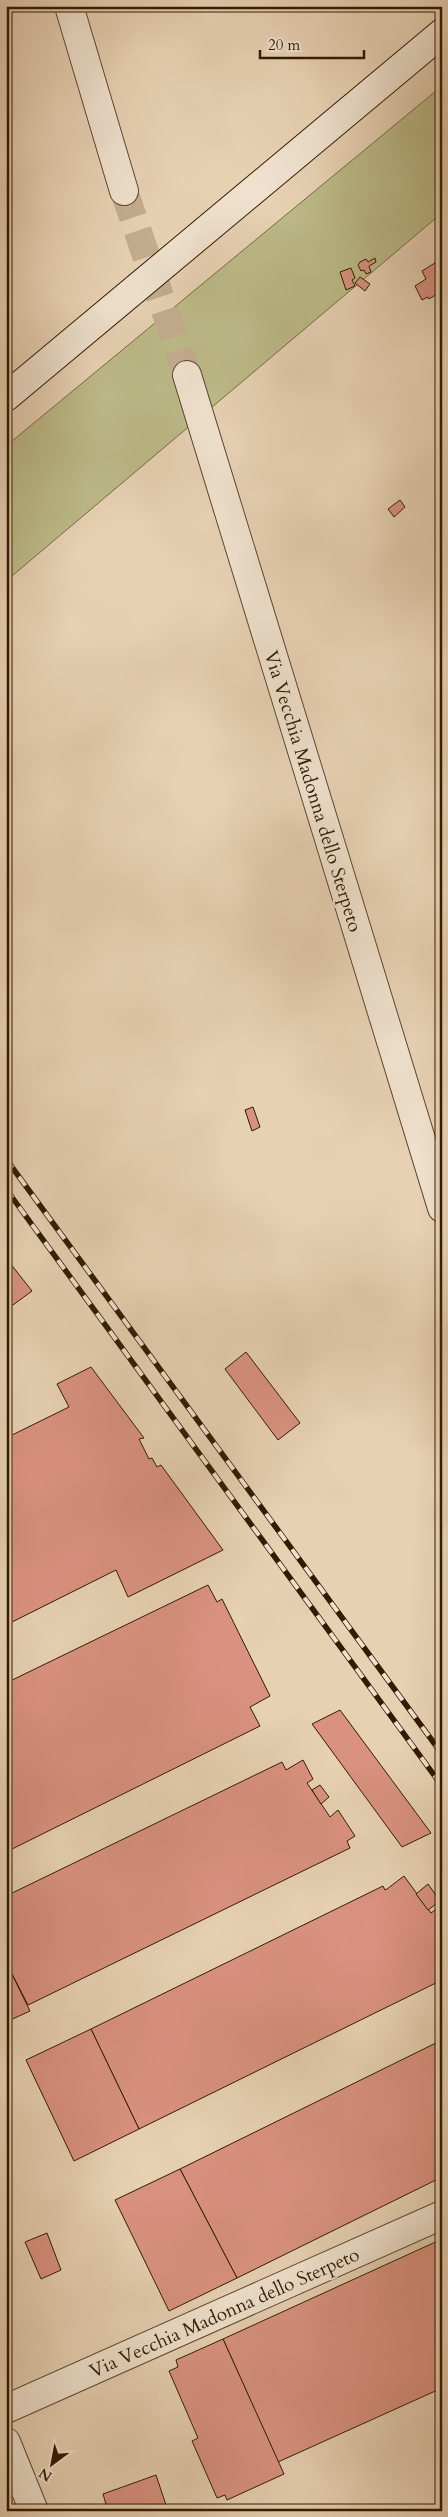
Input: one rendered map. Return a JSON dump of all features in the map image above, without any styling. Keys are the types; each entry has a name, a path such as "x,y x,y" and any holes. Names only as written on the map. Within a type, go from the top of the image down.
{"street":[{"path":"69,6 124,191"},
{"path":"6,397 442,33"},
{"name":"Via Vecchia Madonna dello Sterpeto","path":"187,375 442,1208"},
{"name":"Via Vecchia Madonna dello Sterpeto","path":"6,2409 442,2215"},
{"path":"6,2442 34,2511"}],"shaded area":[{"path":"442,86 442,213 6,581 6,446"}],"building":[{"path":"375,258 376,262 369,266 371,272 366,274 364,270 361,271 358,265 360,262 366,259 368,262"},
{"path":"438,261 442,266 442,291 429,299 428,297 422,300 415,286 426,279 422,271"},
{"path":"351,268 355,278 352,280 355,286 346,290 340,272"},
{"path":"360,277 370,284 365,291 355,283"},
{"path":"400,500 405,507 394,517 388,509"},
{"path":"253,1107 260,1127 252,1131 245,1110"},
{"path":"6,1258 32,1291 6,1310"},
{"path":"246,1352 300,1423 278,1440 225,1369"},
{"path":"91,1367 144,1438 139,1439 149,1459 152,1458 157,1467 161,1465 223,1550 128,1597 116,1570 6,1625 6,1438 69,1407 57,1384"},
{"path":"208,1585 217,1602 222,1599 270,1696 250,1707 260,1726 6,1852 6,1683"},
{"path":"340,1710 431,1833 402,1847 312,1724"},
{"path":"303,1760 313,1779 307,1783 330,1817 338,1810 355,1836 347,1841 350,1848 28,2005 6,1962 6,1896 282,1762 286,1770"},
{"path":"320,1785 329,1797 321,1804 312,1790"},
{"path":"404,1876 431,1913 442,1905 442,1980 139,2129 91,2029 383,1886 385,1890"},
{"path":"428,1884 440,1901 428,1910 416,1894"},
{"path":"6,1962 30,2011 6,2022"},
{"path":"91,2029 139,2129 74,2161 26,2060"},
{"path":"442,2040 442,2177 237,2278 180,2169"},
{"path":"180,2169 237,2278 169,2311 115,2200"},
{"path":"47,2233 61,2270 41,2279 25,2242"},
{"path":"442,2239 442,2388 278,2462 223,2339"},
{"path":"223,2339 284,2474 227,2500 225,2495 217,2498 192,2441 198,2438 169,2371 178,2367 176,2360"},
{"path":"156,2475 168,2511 108,2511 103,2494"}],"tunnel":[{"path":"124,191 187,375"}],"railway":[{"path":"6,1159 442,1754"},
{"path":"6,1189 442,1786"}]}
